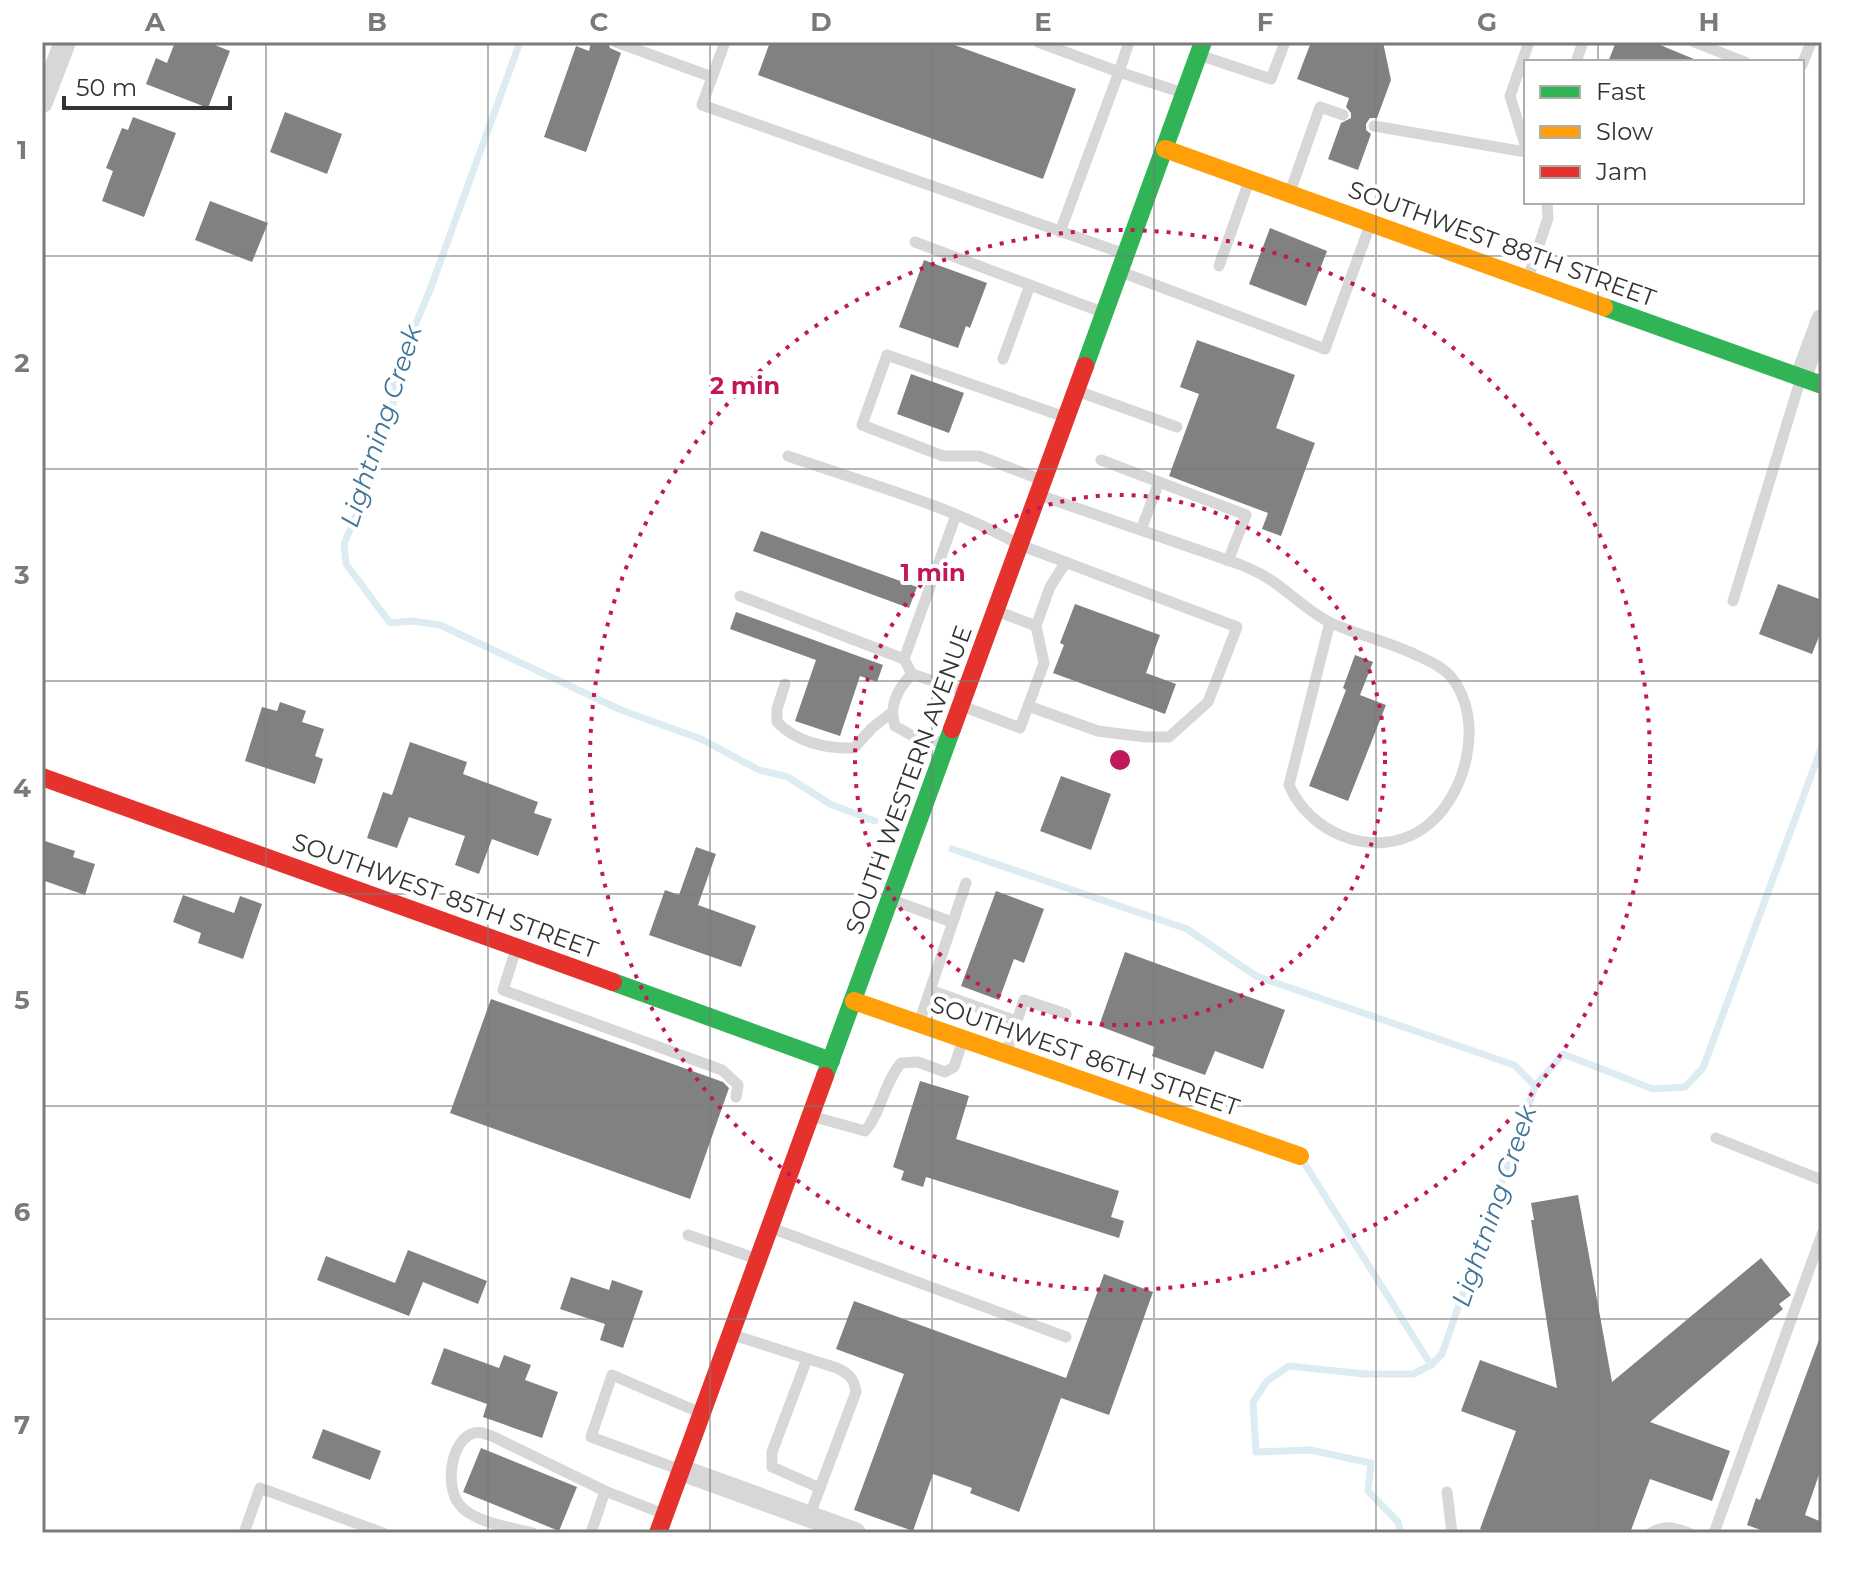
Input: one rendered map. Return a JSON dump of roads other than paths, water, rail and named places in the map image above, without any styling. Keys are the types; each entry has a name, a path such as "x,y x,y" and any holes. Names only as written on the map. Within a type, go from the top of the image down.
{"street":[{"path":"42,102 65,42"},
{"name":"SOUTH WESTERN AVENUE","path":"658,1533 1200,48"},
{"name":"SOUTHWEST 88TH STREET","path":"1165,149 1812,381"},
{"path":"1812,381 1822,320"},
{"name":"SOUTHWEST 85TH STREET","path":"42,777 831,1061"},
{"name":"SOUTHWEST 86TH STREET","path":"854,1001 1300,1156"},
{"path":"681,1470 855,1533"}],"lane":[{"path":"616,42 712,77"},
{"path":"725,42 702,105 1060,232 1123,263 1325,349 1370,223"},
{"path":"1038,42 1185,93"},
{"path":"1060,232 1129,42"},
{"path":"1200,48 1271,79 1285,42"},
{"path":"1524,143 1510,96 1529,42"},
{"path":"1694,42 1740,60"},
{"path":"1289,194 1320,107 1343,115"},
{"path":"1374,126 1524,150"},
{"path":"1219,266 1250,179"},
{"path":"1528,279 1548,218 1547,204"},
{"path":"915,242 1105,313"},
{"path":"1003,359 1030,285"},
{"path":"1067,418 887,355 862,425 943,456 979,456 1041,488 1267,578 1330,622 1433,662 1451,678 1466,705 1469,732 1466,757 1449,800 1437,817 1420,831 1397,840 1368,842 1337,835 1313,820 1297,803 1289,785 1330,622"},
{"path":"1733,601 1812,381"},
{"path":"1077,391 1177,427"},
{"path":"788,456 956,515 992,529 1020,545 1237,627 1208,702 1169,737 1098,731 1028,706"},
{"path":"1101,460 1246,515 1228,561"},
{"path":"1141,530 1159,482"},
{"path":"904,659 956,515"},
{"path":"740,596 904,659 912,674 1020,728 1044,663 1036,626 1050,587 1066,562"},
{"path":"996,611 1036,626"},
{"path":"785,684 777,709 777,722 787,732 824,746 854,748 891,713 901,685 912,674"},
{"path":"891,713 895,726 903,731 947,744"},
{"path":"919,1024 966,883"},
{"path":"891,899 952,922"},
{"path":"517,948 503,990 722,1070 738,1085 736,1097"},
{"path":"930,990 1016,1021"},
{"path":"1006,1053 1024,1000 1066,1014"},
{"path":"810,1116 865,1131 874,1120 891,1075 901,1063 918,1062 945,1072 954,1067 963,1039"},
{"path":"1716,1138 1822,1180"},
{"path":"769,1228 1066,1337"},
{"path":"1714,1533 1822,1234"},
{"path":"688,1235 758,1259"},
{"path":"731,1334 849,1374 854,1382 856,1392 809,1517"},
{"path":"807,1359 772,1452 772,1467 820,1488"},
{"path":"681,1470 591,1437 612,1375 702,1413"},
{"path":"533,1533 476,1516 459,1505 450,1485 453,1461 462,1442 473,1434 484,1433 605,1491 664,1514"},
{"path":"244,1533 260,1488 383,1533"},
{"path":"591,1533 605,1491"},
{"path":"1447,1492 1452,1533"},
{"path":"1651,1533 1672,1527 1689,1533"}],"waterway":[{"name":"Lightning Creek","path":"520,42 430,290 393,378 396,392 387,429 375,453 370,482 344,544 346,564 390,623 413,621 440,625 621,710 701,739 759,770 788,777 830,804 875,821"},
{"name":"Lightning Creek","path":"1401,1533 1398,1522 1368,1491 1371,1463 1310,1450 1256,1452 1253,1402 1267,1381 1289,1366 1364,1374 1413,1374 1431,1365 1442,1354 1535,1086 1563,1054 1653,1089 1685,1087 1703,1068 1822,746"},
{"name":"Lightning Creek","path":"952,849 1187,929 1256,976 1514,1065 1535,1086"},
{"path":"1303,1161 1431,1365"}]}
